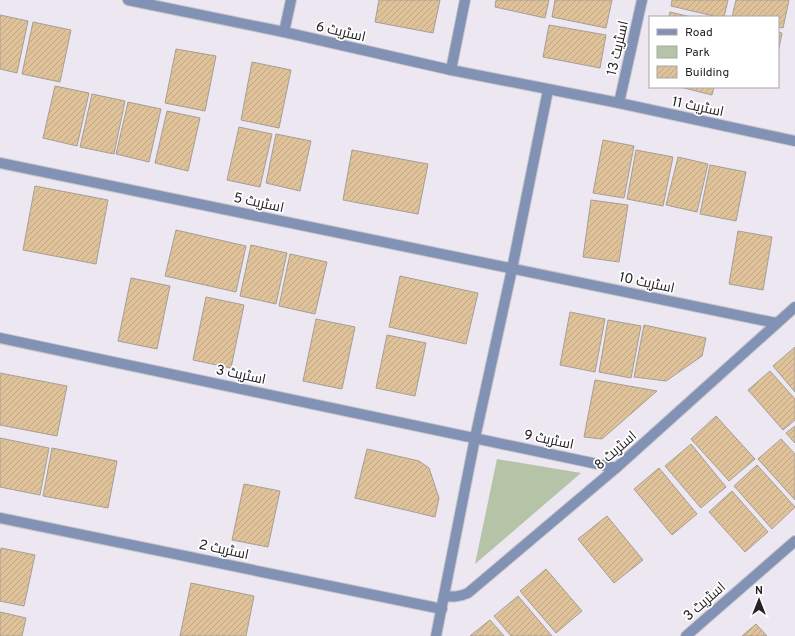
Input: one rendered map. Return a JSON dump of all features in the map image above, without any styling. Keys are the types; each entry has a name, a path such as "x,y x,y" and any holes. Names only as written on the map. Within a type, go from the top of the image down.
{"street":[{"name":"اسٹریٹ 6","path":"128,0 284,32 451,70 548,90"},
{"path":"284,32 291,0"},
{"path":"451,70 465,0"},
{"name":"اسٹریٹ 13","path":"619,103 642,0"},
{"path":"436,636 475,438 512,269 548,90"},
{"name":"اسٹریٹ 11","path":"548,90 795,139"},
{"name":"اسٹریٹ 5","path":"0,162 512,269"},
{"name":"اسٹریٹ 10","path":"512,269 776,323"},
{"name":"اسٹریٹ 8","path":"444,596 453,597 468,593 616,468 795,307"},
{"name":"اسٹریٹ 3","path":"0,338 475,438"},
{"name":"اسٹریٹ 9","path":"475,438 616,468"},
{"name":"اسٹریٹ 2","path":"0,518 442,609"},
{"name":"اسٹریٹ 3","path":"686,636 795,540"}],"green space":[{"path":"497,459 581,473 475,564"}],"building":[{"path":"379,0 440,0 433,33 375,22"},
{"path":"496,0 549,0 545,18 495,7"},
{"path":"555,0 612,0 606,28 552,17"},
{"path":"672,0 728,0 724,16 714,16 671,6"},
{"path":"736,0 789,0 783,28 779,27 779,16 732,16"},
{"path":"670,12 687,16 669,16"},
{"path":"0,15 28,21 17,73 0,69"},
{"path":"33,22 71,30 60,82 22,74"},
{"path":"549,25 606,35 600,68 543,57"},
{"path":"779,32 782,33 779,48"},
{"path":"176,49 216,56 205,111 165,103"},
{"path":"252,62 291,70 279,128 241,120"},
{"path":"55,86 89,93 77,146 43,138"},
{"path":"684,88 714,88 712,95"},
{"path":"92,94 125,101 114,154 80,147"},
{"path":"128,102 161,109 149,162 116,154"},
{"path":"167,111 200,118 188,171 155,163"},
{"path":"239,127 272,134 260,187 227,180"},
{"path":"276,134 311,141 300,191 266,183"},
{"path":"603,140 634,146 624,198 593,193"},
{"path":"352,150 428,164 418,214 343,200"},
{"path":"636,150 673,157 663,206 627,199"},
{"path":"678,157 708,164 697,212 666,205"},
{"path":"710,165 746,172 736,221 700,214"},
{"path":"35,186 108,200 96,264 23,250"},
{"path":"591,200 628,205 619,262 583,257"},
{"path":"176,230 246,246 236,292 165,276"},
{"path":"738,231 772,237 763,290 729,284"},
{"path":"251,245 287,253 276,304 240,296"},
{"path":"290,254 327,262 315,314 279,306"},
{"path":"400,276 478,293 466,344 389,327"},
{"path":"131,278 170,286 157,349 118,341"},
{"path":"206,297 244,305 231,368 193,360"},
{"path":"570,312 605,319 595,372 560,365"},
{"path":"316,319 355,327 342,389 303,381"},
{"path":"608,320 641,326 631,378 599,372"},
{"path":"644,325 706,338 702,356 666,381 634,377"},
{"path":"387,335 426,343 415,396 376,388"},
{"path":"795,347 795,392 773,366"},
{"path":"770,371 795,399 795,420 783,430 748,390"},
{"path":"0,373 67,386 57,436 0,425"},
{"path":"595,380 657,391 602,439 584,437"},
{"path":"716,416 755,459 729,481 691,439"},
{"path":"795,426 795,443 786,433"},
{"path":"0,438 49,448 40,495 0,487"},
{"path":"781,439 795,454 795,500 758,459"},
{"path":"691,444 726,487 701,508 665,466"},
{"path":"52,448 117,461 108,508 43,496"},
{"path":"367,449 419,461 429,468 439,498 435,517 355,498"},
{"path":"757,465 795,507 772,529 734,486"},
{"path":"659,468 697,514 672,535 634,489"},
{"path":"244,484 280,491 268,547 232,540"},
{"path":"732,491 768,532 745,552 709,512"},
{"path":"607,516 643,560 614,583 578,539"},
{"path":"1,548 35,555 24,606 0,601"},
{"path":"546,569 582,611 556,633 520,591"},
{"path":"191,583 254,596 246,636 180,636"},
{"path":"518,596 552,636 511,636 494,616"},
{"path":"0,612 26,618 22,636 0,636"},
{"path":"490,620 504,636 470,636 471,635"},
{"path":"756,624 767,636 742,636"}]}
